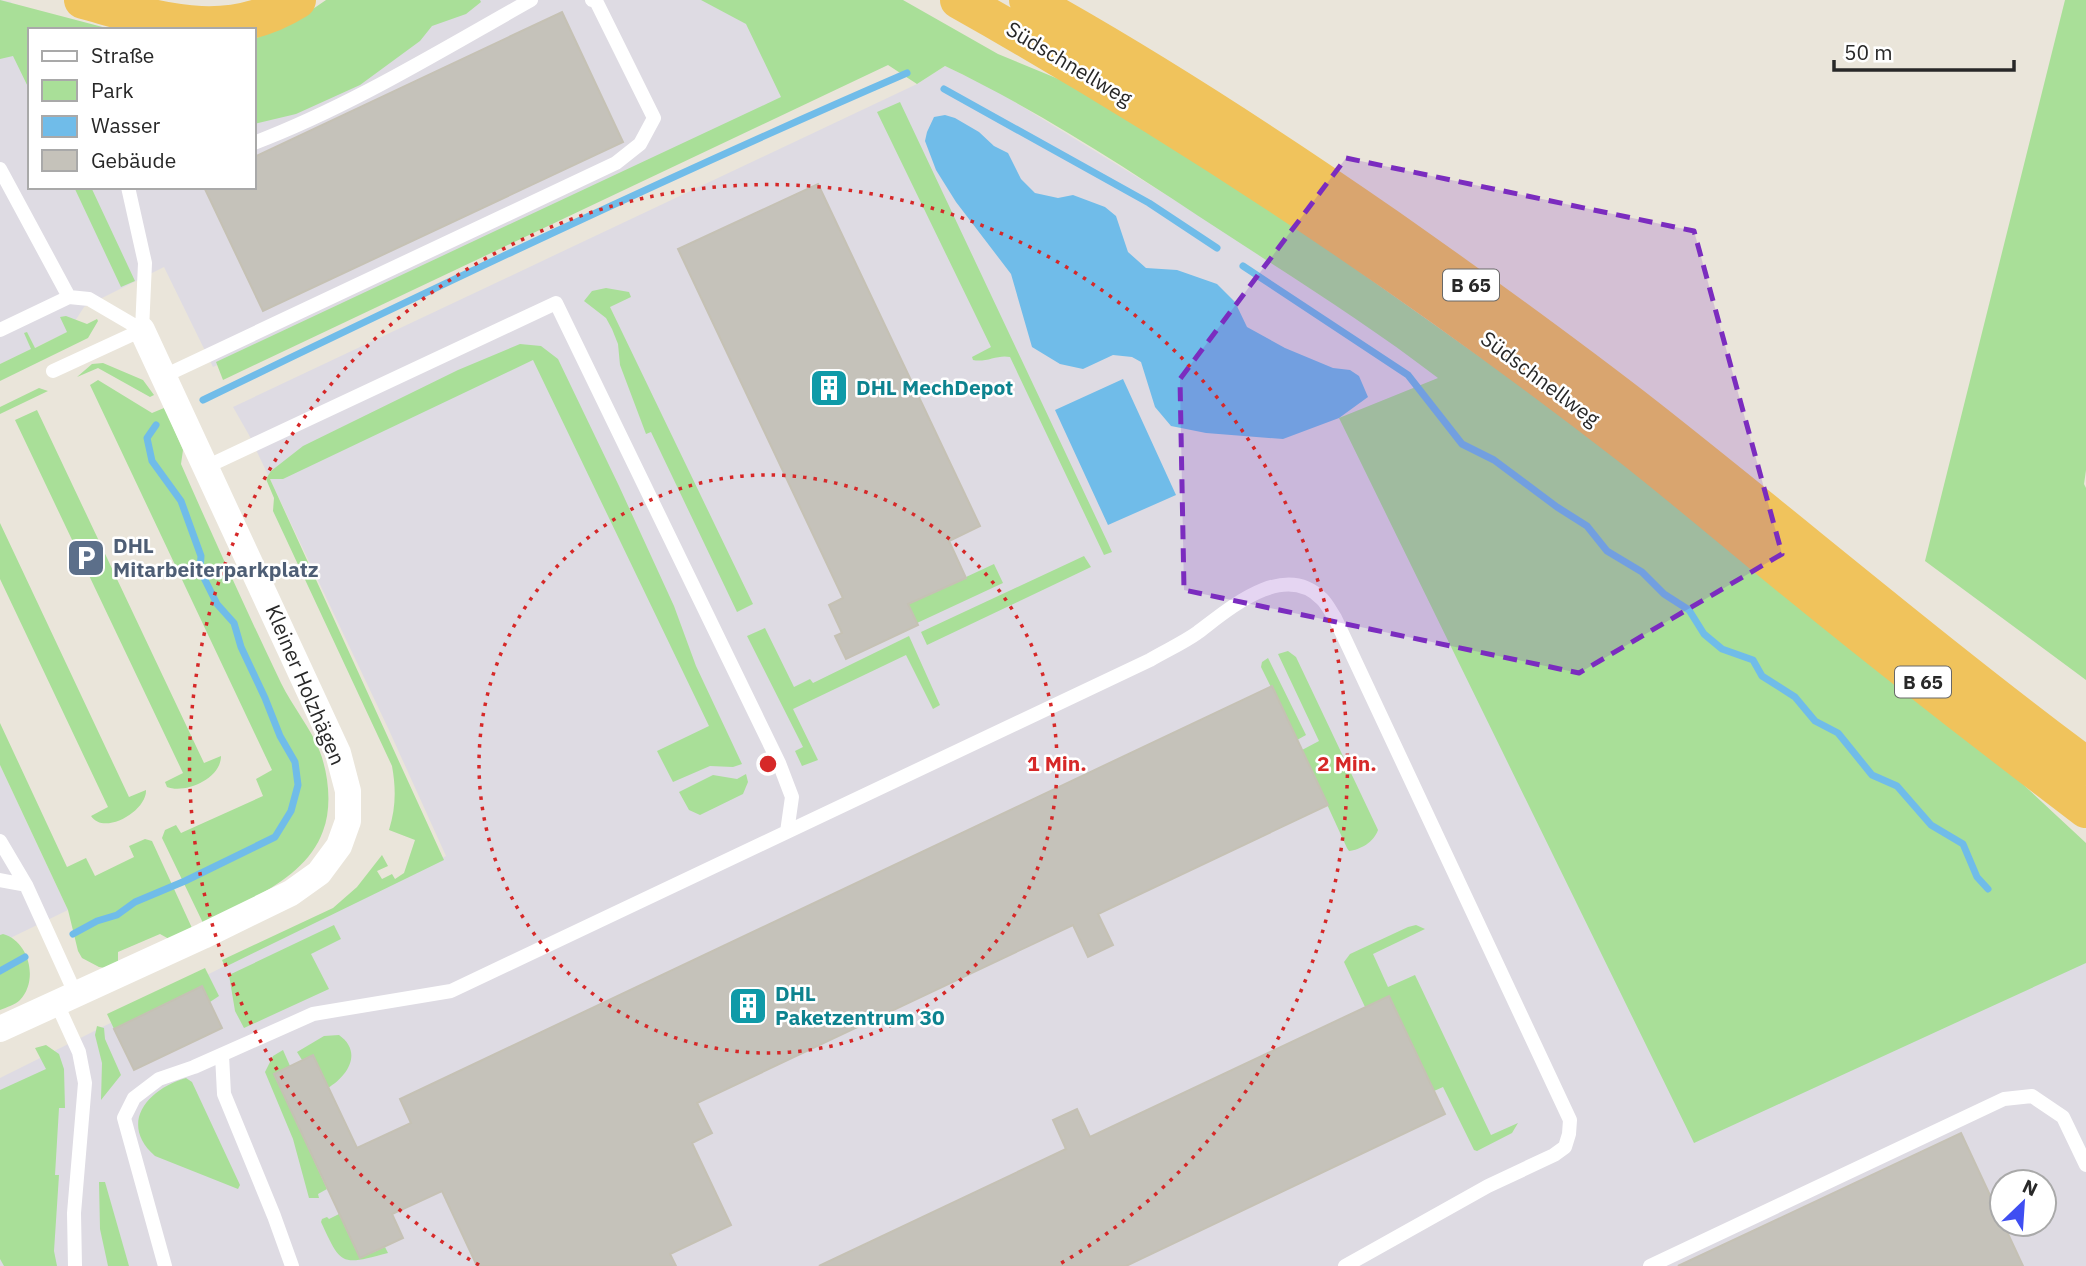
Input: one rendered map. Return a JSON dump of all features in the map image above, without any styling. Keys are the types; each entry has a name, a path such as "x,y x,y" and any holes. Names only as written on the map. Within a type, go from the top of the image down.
{"highway":[{"path":"83,0 189,26 210,27 260,18 297,0"},
{"name":"Südschnellweg","path":"959,0 1058,57 1258,181 1471,327 1629,445 1816,598 2086,808"},
{"name":"Südschnellweg","path":"1028,0 1177,87 1298,165 1493,301 1648,418 1896,618 2086,766"}],"street":[{"name":"Kleiner Holzhägen","path":"0,1029 291,894 319,873 339,846 348,821 348,791 338,753 142,330"}],"lane":[{"path":"256,141 298,126 367,92 531,0"},
{"path":"164,376 616,163 640,144 654,118 596,1 592,0"},
{"path":"0,169 69,297"},
{"path":"128,189 145,263 142,330"},
{"path":"0,330 69,297 89,299 142,330"},
{"path":"206,467 556,303 779,763 792,797 787,832"},
{"path":"53,371 142,330"},
{"path":"165,1266 124,1118 134,1098 159,1079 222,1055 313,1014 451,991 1150,660 1194,635 1228,608 1269,587 1287,584 1308,589 1323,600 1335,618 1570,1120 1565,1147 1554,1155 1488,1186 1345,1266"},
{"path":"0,841 26,885 66,999 85,1083 74,1213 78,1262"},
{"path":"0,880 26,885"},
{"path":"222,1055 224,1094 292,1266"},
{"path":"1650,1266 2004,1099 2032,1096 2063,1117 2086,1165"}],"highlighted area":[{"path":"1346,158 1694,231 1782,554 1579,673 1184,590 1180,379"}],"shaded area":[{"path":"0,0 11,2 28,40 28,189 256,189 256,89 415,0 756,0 888,65 213,367 164,267 84,307 68,332 0,364"},
{"path":"945,66 995,90 1178,202 1393,343 1615,511 2086,928 2086,1266 0,1266 0,1078 446,856 388,728 249,435 233,407 917,84"},
{"path":"0,765 68,910 0,943"}],"green space":[{"path":"0,0 106,28 28,28 28,87 13,56 0,59"},
{"path":"326,0 481,2 466,14 432,26 420,41 360,85 296,114 256,124 256,38 294,22"},
{"path":"701,0 903,0 998,54 1073,85 1247,192 1610,449 1998,761 2086,843 2086,963 1694,1143 1339,418 1438,378 1332,303 1121,166 1052,123 945,66 917,84 888,65 223,380 216,362 781,97 746,24"},
{"path":"2065,0 2086,0 2086,680 1925,561"},
{"path":"900,102 1112,552 1104,555 1010,357 973,360 972,357 991,347 877,112"},
{"path":"75,189 92,189 135,281 121,287"},
{"path":"606,288 629,292 631,297 610,307 753,604 737,612 651,432 646,434 620,365 618,344 612,329 606,318 584,301 592,291"},
{"path":"66,316 87,324 97,319 98,321 88,338 0,381 0,364 31,349 24,333 27,332 35,348 67,332 60,317"},
{"path":"520,344 541,346 558,359 674,606 696,666 742,764 733,767 710,766 673,782 657,751 709,726 533,360 283,479 270,479 444,860 225,967 222,960 333,908 357,887 382,855 388,866 377,871 382,879 392,874 395,879 404,873 415,840 389,830 395,798 392,766 273,511 274,498 266,479 271,471 303,446 458,370"},
{"path":"103,363 143,380 154,395 150,397 98,368 77,377 92,364"},
{"path":"98,380 152,413 164,408 167,413 183,450 181,464 242,601 281,683 316,743 326,771 326,822 315,848 303,863 272,887 203,923 162,838 165,830 176,825 181,833 263,796 256,779 272,770 90,385"},
{"path":"39,388 48,391 0,414 0,407"},
{"path":"37,410 204,763 221,756 215,772 201,783 183,788 167,787 165,782 183,773 15,420"},
{"path":"0,523 129,797 146,790 140,806 124,818 105,823 91,816 108,807 0,579"},
{"path":"1084,556 1091,567 927,645 921,632"},
{"path":"994,564 1003,583 917,623 908,604"},
{"path":"765,628 794,687 810,679 813,683 909,636 940,705 933,709 906,655 793,709 818,760 802,766 795,751 803,747 747,636"},
{"path":"1288,651 1296,657 1378,830 1370,842 1358,849 1349,851 1347,848 1302,750 1319,741 1278,654"},
{"path":"1268,658 1306,735 1297,740 1261,667 1262,662"},
{"path":"0,723 67,867 86,858 95,876 134,857 129,846 145,839 152,841 192,928 169,939 160,934 118,952 118,963 105,968 82,958 68,910 0,765"},
{"path":"746,774 748,782 743,794 700,815 689,810 679,792 713,775 737,779"},
{"path":"334,925 341,939 311,954 329,989 244,1028 235,1011 229,975"},
{"path":"1416,925 1425,929 1373,954 1388,987 1415,975 1491,1135 1518,1123 1512,1133 1477,1151 1474,1150 1443,1087 1434,1091 1389,997 1365,1007 1344,962 1350,954"},
{"path":"3,934 19,944 25,953 30,972 26,992 20,1000 0,1010 0,935"},
{"path":"205,968 219,996 210,1002 202,987 114,1029 107,1014"},
{"path":"97,1026 104,1028 105,1039 121,1075 101,1100 102,1063 95,1035"},
{"path":"339,1035 350,1049 350,1063 342,1077 328,1088 313,1055 302,1060 297,1052 324,1036"},
{"path":"46,1045 59,1054 64,1069 65,1108 59,1108 55,1175 59,1175 54,1251 57,1266 4,1266 0,1259 0,1090 46,1069 35,1048"},
{"path":"283,1050 290,1066 275,1075 327,1189 318,1194 319,1198 309,1198 293,1139 265,1072 273,1056"},
{"path":"186,1078 192,1082 240,1185 238,1189 155,1156 144,1144 139,1131 142,1109 160,1090"},
{"path":"99,1182 105,1182 129,1266 108,1266 100,1229"},
{"path":"339,1214 360,1258 385,1247 388,1253 360,1260 344,1259 333,1247 321,1222 322,1219"}],"water":[{"path":"945,115 979,132 994,146 1008,153 1021,179 1035,193 1058,198 1073,195 1105,207 1116,216 1128,252 1146,268 1177,270 1217,284 1235,302 1247,327 1285,348 1333,368 1350,370 1359,376 1368,397 1339,418 1283,439 1206,433 1171,426 1155,407 1141,362 1132,357 1113,355 1083,369 1060,364 1032,347 1011,274 956,202 936,170 925,141 934,117"},
{"path":"1123,379 1176,495 1108,525 1055,410"}],"building":[{"path":"562,12 623,142 263,311 205,189 256,189 256,156"},
{"name":"DHL MechDepot","path":"818,184 980,526 949,541 966,578 908,604 918,625 846,659 835,636 842,633 829,605 843,598 678,249"},
{"name":"DHL Paketzentrum 30","path":"1272,686 1328,805 1098,914 1113,945 1088,957 1073,925 697,1103 712,1133 692,1143 731,1225 670,1254 676,1266 477,1266 442,1191 392,1214 403,1238 360,1258 274,1074 313,1055 357,1148 411,1123 400,1099"},
{"path":"202,986 222,1028 134,1070 114,1029"},
{"path":"1389,996 1445,1114 1126,1266 819,1266 1066,1149 1053,1120 1077,1109 1090,1137"},
{"path":"1961,1133 1988,1191 1988,1238 2010,1238 2023,1266 1678,1266"}],"waterway":[{"path":"203,400 553,233 907,73"},
{"path":"944,89 1149,203 1217,248"},
{"path":"1243,266 1408,375 1462,444 1494,460 1587,526 1607,551 1642,572 1664,594 1689,610 1704,634 1722,649 1753,660 1762,676 1795,697 1815,721 1838,733 1872,775 1897,786 1931,825 1963,844 1977,877 1988,889"},
{"path":"73,934 275,837 291,811 298,785 295,762 280,736 241,647 234,623 217,604 200,570 201,556 181,501 152,461 147,438 156,425"},
{"path":"0,971 25,957"}],"place":[{"name":"DHL MechDepot","path":"829,388"},
{"name":"DHL Mitarbeiterparkplatz","path":"86,558"},
{"name":"DHL Paketzentrum 30","path":"748,1006"}]}
